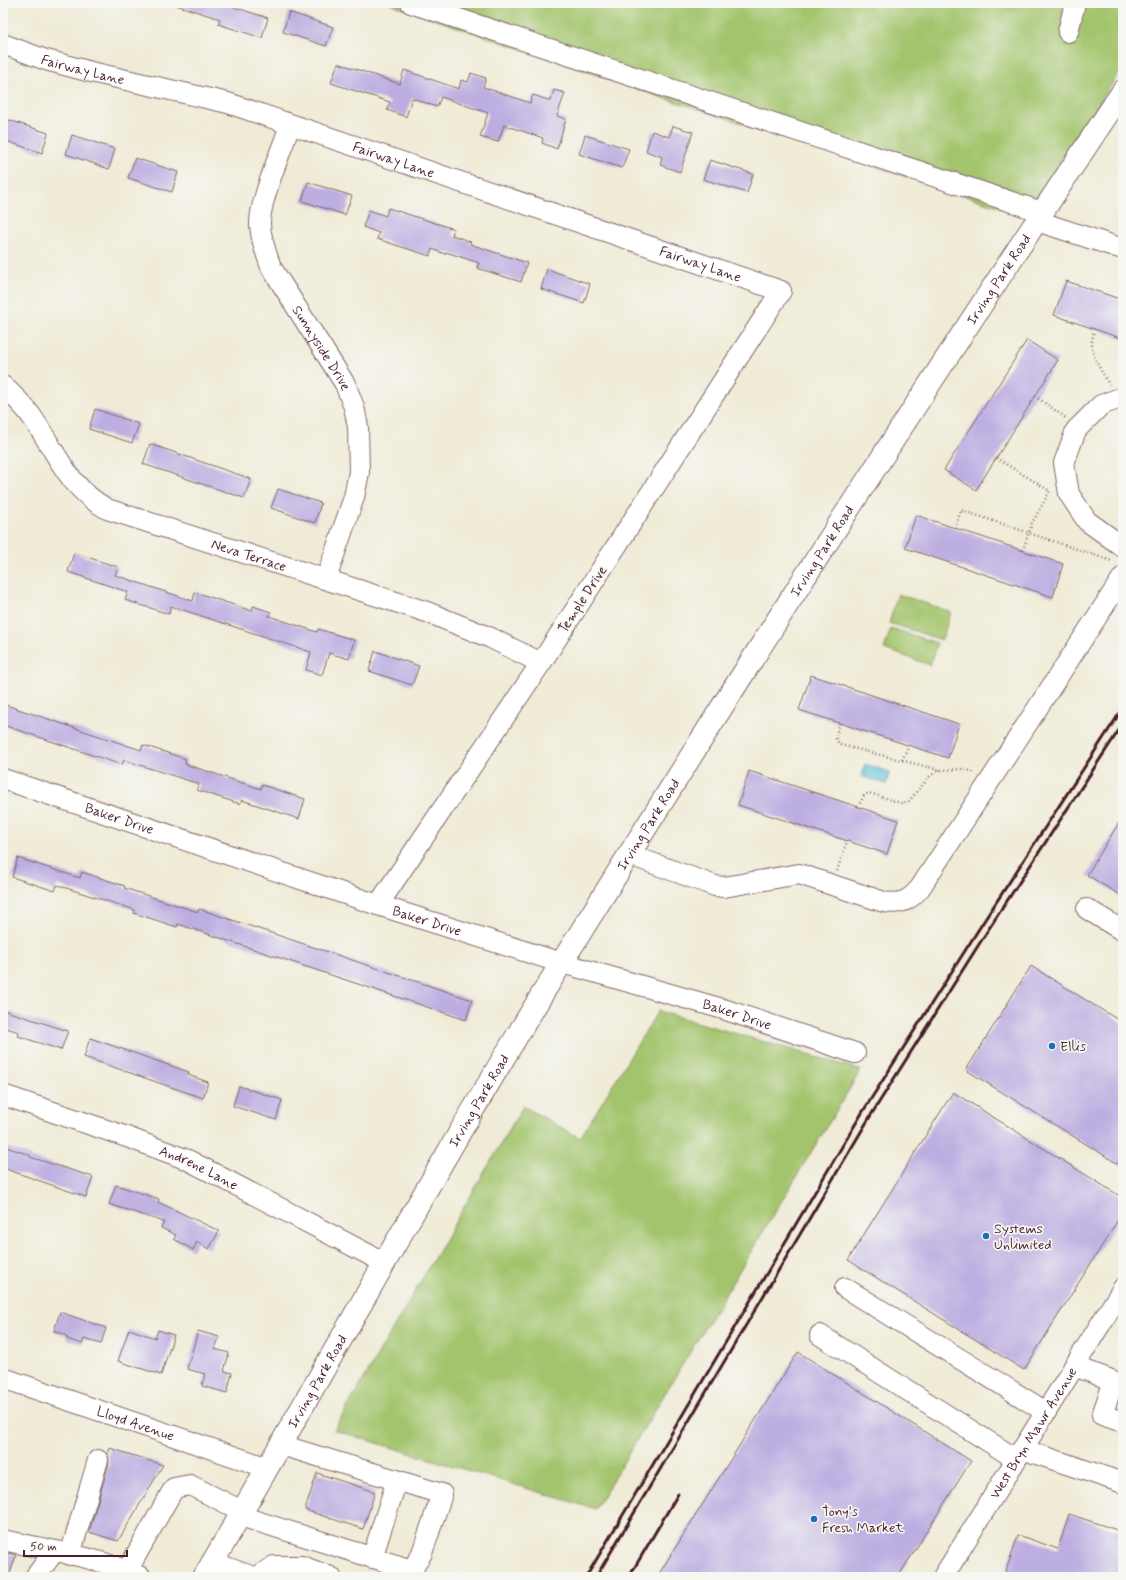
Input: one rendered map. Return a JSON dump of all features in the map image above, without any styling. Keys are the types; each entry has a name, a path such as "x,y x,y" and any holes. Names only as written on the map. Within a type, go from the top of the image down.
{"main road":[{"name":"Irving Park Road","path":"208,1570 268,1468 384,1263 562,963 630,855 697,744 1039,217 1123,91"}],"street":[{"path":"411,3 1039,217 1123,249"},
{"path":"1068,32 1075,3"},
{"name":"Fairway Lane","path":"3,44 46,60 91,72 228,103 780,291"},
{"name":"Sunnyside Drive","path":"290,125 261,209 260,224 263,247 271,267 345,384 354,407 360,449 359,472 354,497 326,579"},
{"name":"Temple Drive","path":"378,905 541,663 780,291"},
{"name":"Neva Terrace","path":"3,386 17,398 33,418 66,472 80,491 94,502 119,514 326,579 454,622 491,638 541,663"},
{"path":"630,855 724,887 799,874 884,902 895,904 905,902 913,896 990,781 1121,563 1087,521 1069,494 1064,463 1078,428 1100,405 1120,398"},
{"name":"Baker Drive","path":"3,779 378,905 562,963 723,1010 854,1053"},
{"path":"1087,909 1123,931"},
{"name":"Andrene Lane","path":"3,1094 188,1160 384,1263"},
{"path":"845,1288 1046,1412"},
{"name":"West Bryn Mawr Avenue","path":"944,1577 1123,1288"},
{"path":"820,1335 1019,1454 1123,1482"},
{"path":"1074,1366 1119,1383 1102,1415 1123,1422"},
{"name":"Lloyd Avenue","path":"3,1378 268,1468"},
{"path":"3,1540 62,1553 134,1574 174,1488 190,1486 241,1514 372,1558 410,1574 422,1553 442,1494 281,1445"},
{"path":"35,1577 62,1553 98,1460"},
{"path":"372,1558 397,1480"},
{"path":"257,1577 274,1566 302,1566 331,1577"},
{"path":"208,1570 254,1577"}],"path":[{"path":"1095,329 1091,344 1091,351 1120,398"},
{"path":"1035,396 1078,428"},
{"path":"996,458 1050,491 1032,523 1023,550"},
{"path":"955,528 961,510 1121,563"},
{"path":"840,723 836,734 836,740 841,745 940,770 964,769 972,771 990,781"},
{"path":"902,760 909,746"},
{"path":"858,807 864,795 869,793 901,803 909,801 931,775 940,770"},
{"path":"832,885 847,841"}],"green space":[{"path":"388,3 1123,3 1123,67 1025,215 670,100"},
{"path":"898,594 951,612 942,640 889,623"},
{"path":"891,628 937,643 930,665 884,649"},
{"path":"658,1011 861,1070 595,1509 334,1430 523,1106 580,1138"}],"water":[{"path":"865,764 890,772 886,784 861,776"}],"building":[{"path":"176,3 221,3 268,18 262,38 218,24 220,19 176,5"},
{"path":"289,12 333,27 326,46 283,32"},
{"path":"338,63 400,84 404,70 459,89 461,80 468,82 471,73 486,78 483,87 530,103 533,95 551,101 554,90 565,93 557,116 566,119 557,149 542,143 543,138 504,125 498,142 480,137 488,113 441,97 437,107 412,98 406,117 387,110 390,102 331,83"},
{"path":"3,118 48,133 42,153 3,140"},
{"path":"673,126 693,132 680,172 660,165 662,157 646,151 652,131 669,137"},
{"path":"72,135 115,149 109,169 66,154"},
{"path":"585,135 629,149 622,168 579,154"},
{"path":"135,158 178,172 172,192 128,178"},
{"path":"710,160 753,174 747,193 703,179"},
{"path":"308,182 352,196 345,215 302,201"},
{"path":"388,208 454,229 452,235 471,242 470,244 527,263 521,282 477,268 479,263 446,252 445,254 432,249 430,256 377,239 379,233 363,227 369,210 386,216"},
{"path":"547,269 590,284 584,303 541,289"},
{"path":"1066,281 1123,300 1123,339 1054,315"},
{"path":"1027,340 1058,360 976,490 944,470"},
{"path":"95,409 139,424 132,443 89,429"},
{"path":"150,444 251,479 244,498 143,464"},
{"path":"278,489 321,503 315,523 271,508"},
{"path":"916,515 1063,564 1053,597 905,548"},
{"path":"74,553 118,567 115,575 193,601 195,592 252,611 253,606 271,612 269,616 317,632 318,629 354,640 349,659 329,653 322,675 306,670 311,652 171,606 169,614 125,600 128,592 68,572"},
{"path":"375,651 419,666 412,685 369,671"},
{"path":"811,675 959,724 948,758 799,710"},
{"path":"3,704 141,750 143,745 186,759 185,764 261,789 262,785 305,799 299,819 242,800 240,804 197,790 199,784 124,760 122,765 3,725"},
{"path":"749,771 898,820 887,854 738,805"},
{"path":"1123,816 1123,897 1087,875"},
{"path":"18,858 80,878 82,872 125,886 124,888 198,912 199,909 472,1000 466,1020 178,924 177,927 134,913 135,910 57,885 55,891 12,877"},
{"name":"Ellis","path":"1031,966 1123,1023 1123,1167 966,1070"},
{"path":"3,1010 68,1031 61,1050 18,1036 19,1032 3,1027"},
{"path":"90,1038 189,1072 188,1075 208,1082 203,1098 84,1057"},
{"path":"239,1086 282,1100 276,1120 233,1106"},
{"name":"Systems Unlimited","path":"953,1092 1123,1198 1123,1212 1024,1370 848,1260"},
{"path":"3,1146 30,1155 30,1157 93,1177 86,1197 3,1168"},
{"path":"116,1185 159,1199 158,1202 219,1231 209,1249 197,1242 193,1250 174,1239 176,1235 161,1228 164,1222 109,1204"},
{"path":"60,1312 106,1328 101,1344 84,1339 82,1344 67,1339 66,1335 54,1331"},
{"path":"129,1329 155,1338 158,1330 174,1335 161,1375 118,1361"},
{"path":"198,1331 219,1337 215,1349 229,1353 224,1371 232,1373 227,1393 202,1386 205,1374 187,1369"},
{"name":"Tony's Fresh Market","path":"798,1352 971,1461 898,1577 657,1577"},
{"path":"110,1448 163,1465 118,1541 89,1532 109,1463 108,1455"},
{"path":"317,1473 375,1492 363,1529 305,1510"},
{"path":"1069,1514 1123,1532 1123,1577 1004,1577 1018,1535 1058,1549"},
{"path":"3,1552 16,1555 9,1577 3,1577"}],"railway":[{"path":"586,1577 862,1113 982,924 1123,708"},
{"path":"596,1577 871,1115 988,930 1123,724"},
{"path":"629,1577 678,1494"}],"place":[{"name":"Ellis","path":"1052,1046"},
{"name":"Systems Unlimited","path":"986,1236"},
{"name":"Tony's Fresh Market","path":"814,1519"}]}
